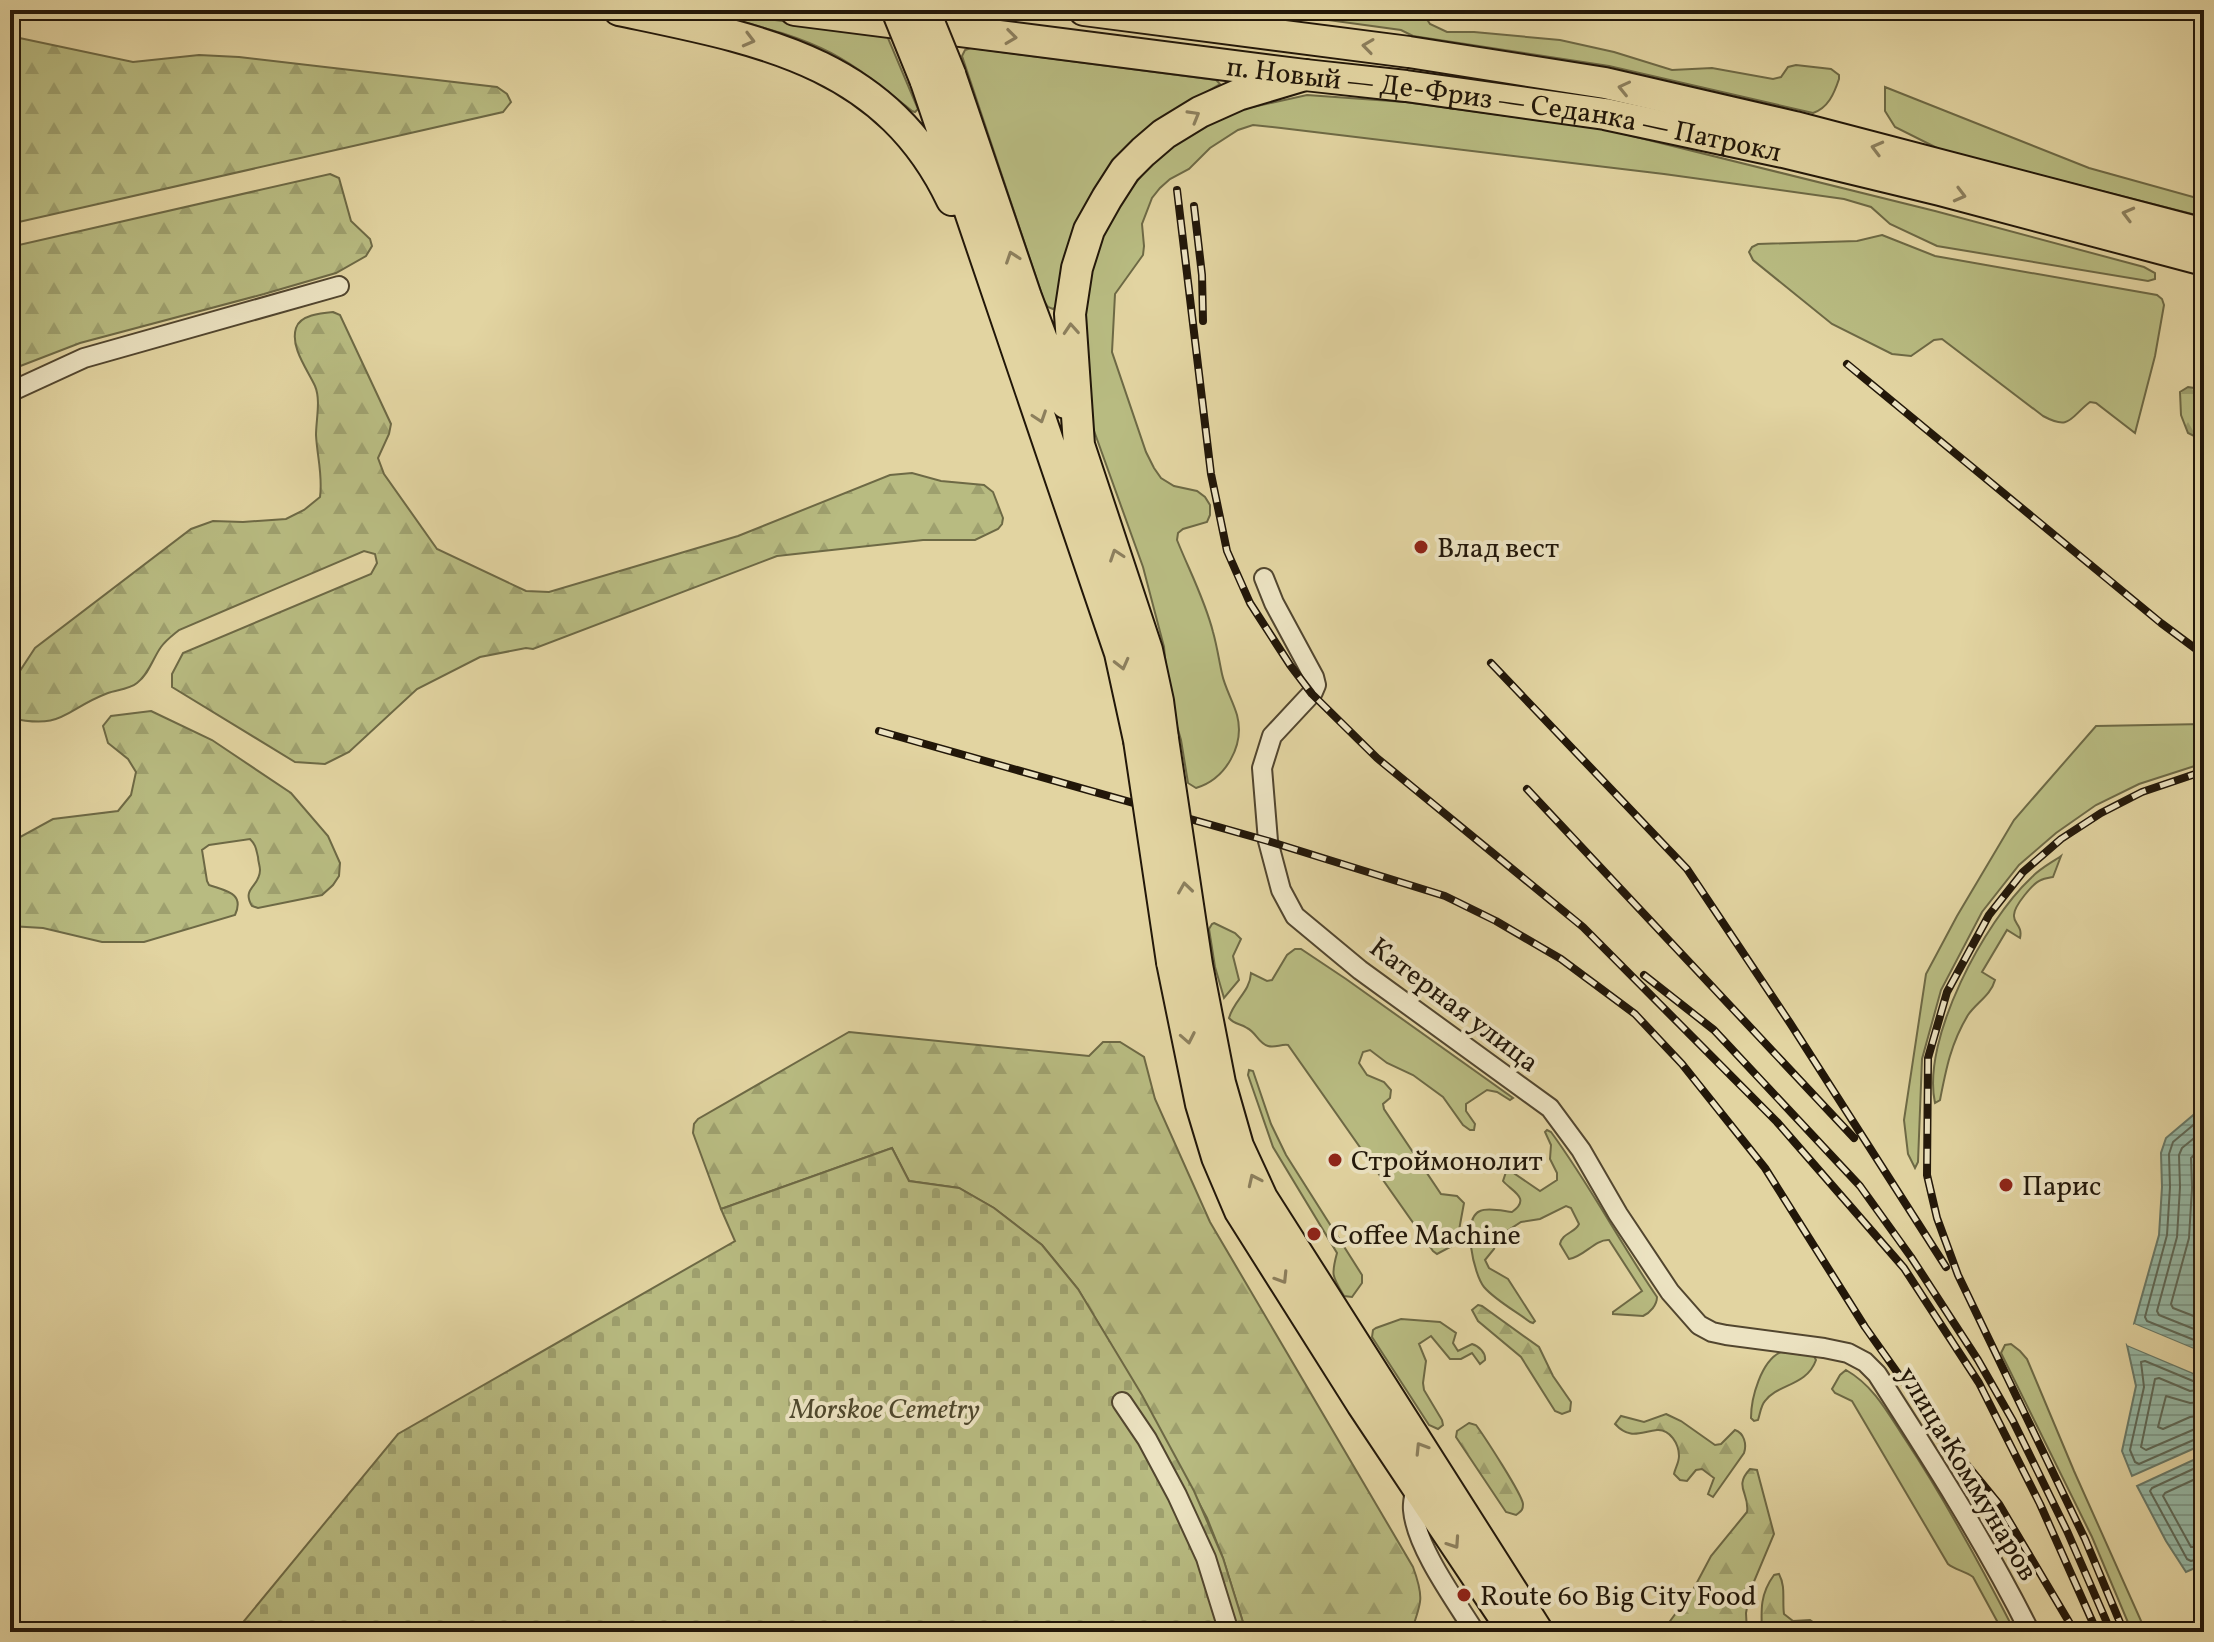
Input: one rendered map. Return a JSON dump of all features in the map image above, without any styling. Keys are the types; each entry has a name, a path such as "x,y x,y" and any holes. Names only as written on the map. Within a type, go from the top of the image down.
{"main road":[{"path":"619,10 759,42 826,68 860,89 906,129 923,151 949,192 996,291"},
{"name":"п. Новый — Де-Фриз — Седанка — Патрокл","path":"795,10 908,15 1305,75 1605,114 1940,190 2204,260"},
{"name":"п. Новый — Де-Фриз — Седанка — Патрокл","path":"1084,10 1395,50 1605,83 1795,127 2204,234"},
{"path":"908,15 938,76 1078,435 1147,650 1158,701 1151,739"},
{"path":"1078,435 1070,314 1077,268 1089,230 1107,198 1125,170 1164,134 1200,112 1238,95 1305,75"},
{"path":"938,76 996,291 1151,739 1185,964 1201,1104 1217,1157 1240,1211 1514,1632"},
{"path":"1185,964 1238,1146 1262,1198 1538,1632"}],"street":[{"path":"10,392 84,358 339,286"},
{"name":"Катерная улица","path":"1264,578 1316,685 1312,694 1272,736 1262,768 1268,841 1281,890 1295,916 1360,970 1550,1108 1581,1150 1618,1214 1662,1280 1699,1325 1726,1335 1848,1353"},
{"name":"улица Коммунаров","path":"1848,1353 1865,1362 1877,1374 1998,1568 2030,1632"},
{"path":"1122,1402 1147,1439 1177,1495 1206,1558 1229,1632"},
{"path":"1416,1485 1413,1508 1422,1539 1444,1583 1475,1632"}],"green space":[{"path":"1255,10 1421,10 1430,24 1447,32 1560,40 1672,70 1712,68 1773,79 1781,77 1788,67 1796,65 1831,69 1839,75 1839,79 1833,95 1813,113 1609,66 1413,36 1401,30"},
{"path":"713,14 885,35 918,109 912,111 863,73 817,46"},
{"path":"10,36 133,62 199,55 239,57 497,87 507,94 511,102 503,112 10,224"},
{"path":"971,48 1216,80 1220,84 1156,122 1053,309 1044,301 962,56 965,50"},
{"path":"1885,87 2089,168 2204,200 2204,217 1941,150 1895,127 1885,111"},
{"path":"1307,95 1405,102 1604,129 1935,211 2144,267 2155,273 2155,279 2148,281 1937,246 1890,224 1871,207 1844,199 1281,128 1253,125 1238,130 1210,148 1189,169 1170,179 1152,198 1142,224 1143,255 1115,294 1112,352 1146,452 1161,478 1174,486 1197,491 1210,505 1207,522 1183,529 1178,533 1177,540 1210,620 1223,679 1239,726 1231,759 1216,777 1196,788 1188,783 1181,740 1169,699 1164,647 1143,567 1093,428 1081,314 1089,271 1102,236 1117,206 1150,165 1173,145 1206,124 1239,110"},
{"path":"330,174 339,178 351,221 370,239 372,246 366,256 336,273 80,343 10,370 10,247"},
{"path":"1882,235 1935,256 2157,295 2164,305 2155,356 2135,433 2096,403 2090,402 2065,422 2043,416 1942,339 1934,340 1911,356 1892,354 1832,324 1753,260 1749,252 1758,244 1857,241"},
{"path":"333,312 340,315 391,424 378,458 384,474 437,549 526,591 549,592 738,536 890,475 912,473 941,481 984,485 993,492 1003,518 1002,524 975,540 923,540 777,556 533,649 480,657 417,689 349,752 325,764 295,762 172,687 172,674 183,653 371,574 377,563 375,554 364,551 179,630 161,647 148,671 131,687 93,699 53,720 42,722 10,718 12,683 35,648 191,529 213,521 286,519 320,497 317,392 297,350 295,335 302,320"},
{"path":"2188,387 2204,397 2204,441 2188,433 2181,415 2180,392"},
{"path":"151,711 212,740 291,793 328,836 340,863 339,876 322,895 258,908 252,906 249,900 260,870 252,841 209,845 202,850 207,881 209,885 236,897 235,915 144,942 102,942 43,928 10,926 10,846 53,819 118,811 131,795 136,772 128,759 108,743 103,726 111,716"},
{"path":"2204,724 2204,763 2139,784 2096,805 2056,833 2019,865 1982,912 1941,990 1922,1059 1918,1162 1915,1168 1908,1154 1904,1120 1926,974 2014,820 2096,726"},
{"path":"2061,856 2053,877 2038,882 2017,906 2014,918 2020,938 2007,930 1982,972 1995,980 1962,1025 1950,1056 1940,1100 1935,1103 1933,1077 1938,1047 1960,983 2013,897 2038,872"},
{"path":"1214,923 1241,939 1233,956 1239,980 1224,998 1209,929"},
{"path":"1301,949 1346,979 1513,1098 1510,1100 1487,1090 1466,1104 1466,1111 1475,1124 1474,1130 1470,1130 1443,1097 1413,1075 1387,1063 1370,1050 1363,1052 1359,1063 1367,1075 1384,1082 1391,1090 1390,1098 1383,1104 1384,1109 1441,1194 1457,1196 1464,1203 1457,1241 1437,1254 1288,1045 1265,1045 1250,1030 1229,1018 1248,986 1251,973 1267,981 1272,980 1287,955"},
{"path":"849,1032 1089,1056 1103,1042 1120,1042 1144,1057 1155,1099 1210,1222 1413,1567 1420,1600 1411,1632 1367,1632 1352,1623 1291,1622 1282,1632 1246,1632 1207,1518 1141,1395 1078,1289 1042,1245 994,1208 959,1188 909,1181 892,1148 721,1209 693,1133 694,1124"},
{"path":"1249,1070 1253,1071 1271,1124 1286,1155 1362,1275 1362,1283 1352,1297 1344,1296 1335,1279 1333,1271 1337,1253 1273,1147 1248,1075"},
{"path":"1547,1130 1579,1173 1657,1297 1646,1315 1613,1314 1642,1291 1609,1240 1599,1242 1569,1259 1560,1244 1579,1224 1571,1208 1566,1206 1540,1219 1521,1222 1498,1237 1494,1249 1485,1260 1489,1268 1508,1279 1535,1321 1533,1323 1494,1297 1480,1281 1471,1248 1474,1216 1483,1210 1512,1212 1518,1207 1518,1195 1503,1181 1506,1172 1512,1172 1540,1191 1557,1180 1550,1159 1551,1145 1545,1132"},
{"name":"Morskoe Cemetry","path":"892,1148 909,1181 959,1188 994,1208 1042,1245 1078,1289 1142,1395 1194,1491 1223,1558 1246,1632 235,1632 398,1434 735,1241 721,1209"},
{"path":"1478,1305 1539,1347 1553,1376 1571,1402 1570,1411 1562,1414 1555,1411 1521,1357 1478,1321 1472,1310"},
{"path":"1401,1319 1440,1322 1456,1333 1453,1343 1458,1351 1472,1344 1484,1355 1485,1360 1480,1364 1472,1353 1461,1359 1450,1359 1431,1336 1419,1344 1426,1361 1424,1390 1442,1420 1443,1425 1438,1429 1429,1425 1372,1337 1376,1328"},
{"path":"2011,1344 2027,1359 2146,1632 2132,1632 2092,1537 2001,1353 2005,1345"},
{"path":"1781,1352 1814,1356 1816,1360 1806,1375 1770,1395 1762,1405 1758,1420 1754,1421 1751,1410 1758,1381 1768,1363"},
{"path":"1846,1370 1872,1392 1893,1420 1949,1510 2015,1632 2003,1632 1973,1577 1948,1564 1852,1401 1832,1389"},
{"path":"1666,1414 1715,1445 1721,1444 1735,1430 1743,1436 1744,1453 1713,1497 1708,1494 1714,1478 1702,1469 1696,1470 1687,1481 1680,1480 1674,1474 1679,1451 1670,1435 1662,1430 1630,1433 1615,1424 1621,1416 1644,1422"},
{"path":"1469,1423 1476,1425 1516,1489 1523,1504 1516,1515 1506,1512 1456,1437 1457,1431"},
{"path":"1750,1469 1757,1470 1774,1534 1750,1591 1747,1632 1662,1632 1693,1590 1711,1556 1747,1512 1742,1486"},
{"path":"1779,1574 1784,1614 1793,1621 1810,1620 1827,1632 1762,1632 1764,1596 1769,1582"}],"water":[{"path":"2204,1106 2204,1350 2201,1352 2134,1324 2159,1235 2161,1153 2166,1138"},
{"path":"2127,1345 2195,1374 2204,1358 2204,1444 2132,1476 2122,1451 2136,1386"},
{"path":"2204,1455 2204,1564 2186,1572 2137,1486"}],"pier":[{"path":"2134,1324 2201,1352 2204,1350 2204,1358 2196,1374 2127,1345 2128,1341 2193,1368 2201,1356 2133,1328"}],"railway":[{"path":"1177,190 1211,474 1227,551 1250,603 1312,694 1377,758 1583,927 1777,1122 1904,1268 1979,1383 2040,1504 2097,1632"},
{"path":"1194,206 1202,275 1203,321"},
{"path":"1847,364 2204,655"},
{"path":"1491,663 1687,869 1946,1267"},
{"path":"879,731 1268,841 1445,896 1561,959 1635,1014 1682,1064 1765,1168 1865,1327 1936,1427 1999,1504 2075,1632"},
{"path":"2124,1632 2085,1539 1958,1275 1937,1218 1927,1175 1928,1058 1947,992 1989,915 2023,872 2061,839 2101,813 2142,792 2204,771"},
{"path":"1527,789 1854,1138"},
{"path":"1644,975 1714,1030 1860,1186 1911,1257 1978,1360 2013,1421 2067,1531 2111,1632"}],"place":[{"name":"Влад вест","path":"1421,547"},
{"name":"Строймонолит","path":"1335,1160"},
{"name":"Парис","path":"2006,1185"},
{"name":"Coffee Machine","path":"1314,1234"},
{"name":"Route 60 Big City Food","path":"1464,1595"}]}
